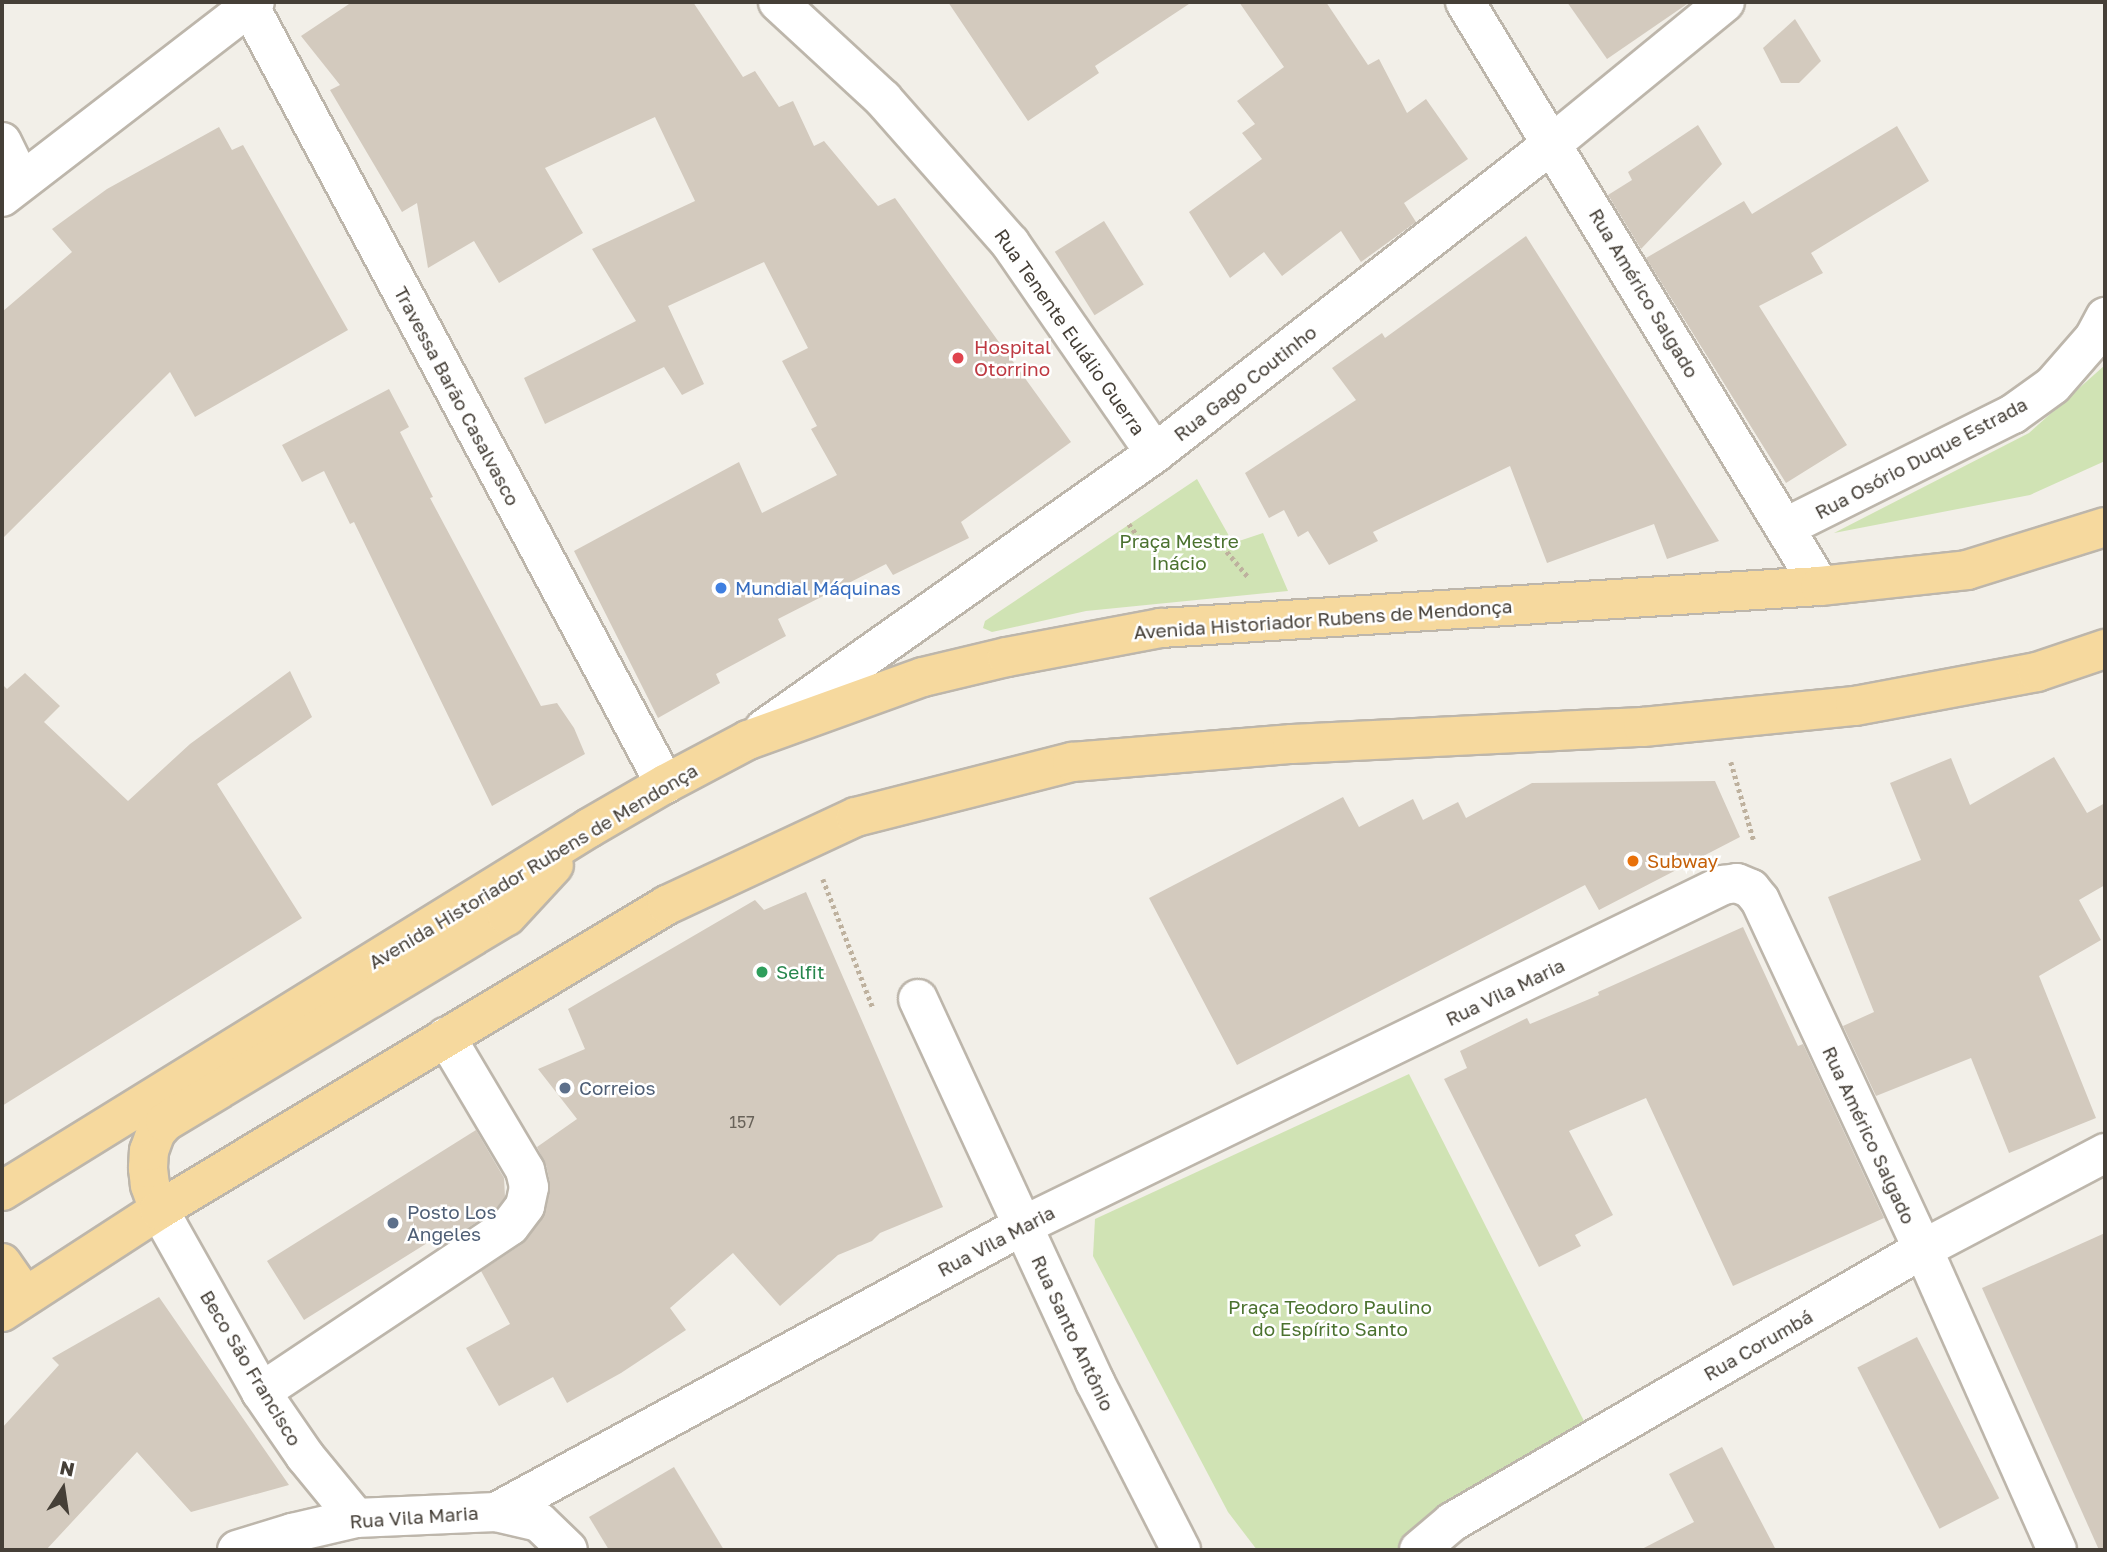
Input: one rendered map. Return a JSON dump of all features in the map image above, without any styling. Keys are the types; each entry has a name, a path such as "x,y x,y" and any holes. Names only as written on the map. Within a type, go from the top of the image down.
{"main road":[{"name":"Avenida Historiador Rubens de Mendonça","path":"2,1191 589,828 665,784 748,740 923,677 1020,654 1161,628 1820,586 1967,570 2105,527"},
{"path":"2,1263 13,1304 159,1210 667,905 844,822 1058,765 1292,744 1643,727 1855,706 2037,672 2105,649"},
{"path":"159,1210 148,1168 149,1151 156,1132 165,1122 507,916 589,828"}],"street":[{"name":"Rua Tenente Eulálio Guerra","path":"778,2 883,99 1010,243 1155,453"},
{"name":"Rua Américo Salgado","path":"1465,2 1820,586"},
{"name":"Rua Gago Coutinho","path":"748,740 1155,453 1553,143 1725,2"},
{"path":"2,142 12,189 253,4"},
{"name":"Travessa Barão Casalvasco","path":"253,4 665,784"},
{"name":"Rua Osório Duque Estrada","path":"1786,527 2013,414 2053,384 2094,338 2105,317"},
{"name":"Rua Vila Maria","path":"237,1550 292,1533 356,1518 496,1512 1022,1226 1723,885 1745,885"},
{"name":"Rua Américo Salgado","path":"1745,885 1760,900 1923,1249 2057,1550"},
{"name":"Rua Santo Antônio","path":"918,999 1095,1382 1181,1550"},
{"path":"261,1392 510,1226 526,1206 529,1187 525,1170 446,1037"},
{"name":"Rua Corumbá","path":"1419,1550 1452,1522 1923,1249 2105,1153"},
{"name":"Beco São Francisco","path":"159,1210 261,1392 304,1456 356,1518"},
{"path":"496,1512 539,1522 568,1550"}],"path":[{"path":"1126,520 1145,546"},
{"path":"1218,541 1254,584"},
{"path":"1718,719 1757,851 1745,885"},
{"path":"836,913 866,993"}],"green space":[{"path":"2105,365 2105,461 2030,495 1834,533 2029,433"},
{"name":"Praça Mestre Inácio","path":"1197,479 1233,543 1263,533 1288,591 1086,611 992,632 983,628 985,621"},
{"name":"Praça Teodoro Paulino do Espírito Santo","path":"1409,1074 1586,1425 1404,1550 1257,1550 1228,1512 1093,1256 1095,1219"}],"building":[{"path":"352,2 693,2 743,77 755,71 779,107 793,101 814,146 824,141 878,206 895,198 1071,442 961,522 969,538 893,575 886,564 778,619 786,636 716,674 720,683 658,718 574,551 739,462 762,513 837,475 811,429 817,426 782,361 808,348 764,262 668,306 704,384 682,395 664,367 545,424 524,378 636,321 592,249 695,201 655,117 545,168 583,233 499,283 474,241 428,268 417,203 402,212 330,90 340,85 301,36"},
{"path":"948,2 1192,2 1095,66 1099,73 1028,121"},
{"path":"1239,2 1326,2 1368,65 1379,59 1407,113 1426,99 1468,159 1404,203 1416,222 1361,262 1341,231 1282,276 1264,252 1230,278 1189,212 1262,159 1242,133 1255,124 1237,101 1284,67"},
{"path":"1567,2 1690,2 1607,59"},
{"path":"1795,19 1821,61 1799,83 1781,83 1763,48"},
{"path":"1698,125 1722,164 1641,249 1608,195 1632,180 1628,172"},
{"path":"1897,126 1929,181 1811,253 1823,273 1759,306 1847,445 1786,483 1646,258 1744,201 1752,214"},
{"path":"219,127 232,150 243,145 348,330 195,417 170,372 2,539 2,312 72,252 52,229 107,189"},
{"path":"1104,221 1144,285 1095,315 1055,252"},
{"path":"1526,236 1719,541 1667,559 1654,524 1547,563 1510,466 1373,532 1378,541 1329,565 1308,531 1298,537 1284,510 1269,518 1245,473 1356,400 1332,368 1382,333 1385,338"},
{"path":"389,389 409,427 400,432 433,497 430,498 541,706 557,703 574,728 585,754 492,806 354,522 350,524 324,471 302,482 282,445"},
{"path":"290,671 312,717 217,784 302,918 2,1106 2,684 7,689 25,673 60,706 44,722 128,801 190,744"},
{"path":"2054,757 2087,813 2105,803 2105,885 2079,900 2101,940 2039,976 2096,1118 2009,1153 1971,1058 1876,1096 1843,1026 1874,1012 1828,897 1921,860 1890,783 1951,758 1970,805"},
{"path":"1715,781 1740,837 1599,910 1585,885 1237,1065 1149,898 1343,797 1359,827 1413,799 1423,820 1458,802 1466,818 1532,783"},
{"path":"806,892 943,1207 880,1233 872,1241 838,1255 780,1306 733,1253 670,1308 686,1330 621,1373 567,1403 553,1377 499,1406 466,1348 510,1324 481,1271 522,1244 542,1219 550,1183 546,1165 537,1147 577,1119 538,1069 585,1049 568,1009 755,900 764,910"},
{"path":"1743,927 1798,1046 1803,1044 1884,1218 1733,1286 1646,1098 1569,1131 1613,1215 1575,1235 1581,1246 1539,1267 1444,1079 1467,1068 1460,1051 1527,1018 1530,1024 1599,995 1598,992"},
{"name":"Posto Los Angeles","path":"476,1130 504,1178 505,1197 495,1210 460,1233 456,1225 304,1320 267,1261"},
{"path":"2105,1233 2105,1550 2099,1550 1982,1288"},
{"path":"159,1297 289,1485 191,1512 137,1452 46,1550 2,1550 2,1428 59,1365 52,1358"},
{"path":"1917,1337 1999,1498 1939,1529 1857,1367"},
{"path":"1722,1447 1776,1550 1640,1550 1694,1522 1669,1474"},
{"path":"674,1467 724,1550 609,1550 589,1517"}],"place":[{"name":"Hospital Otorrino","path":"958,358"},
{"name":"Mundial Máquinas","path":"721,588"},
{"name":"Subway","path":"1633,861"},
{"name":"Selfit","path":"762,972"},
{"name":"Correios","path":"565,1088"},
{"name":"Posto Los Angeles","path":"393,1223"}]}
